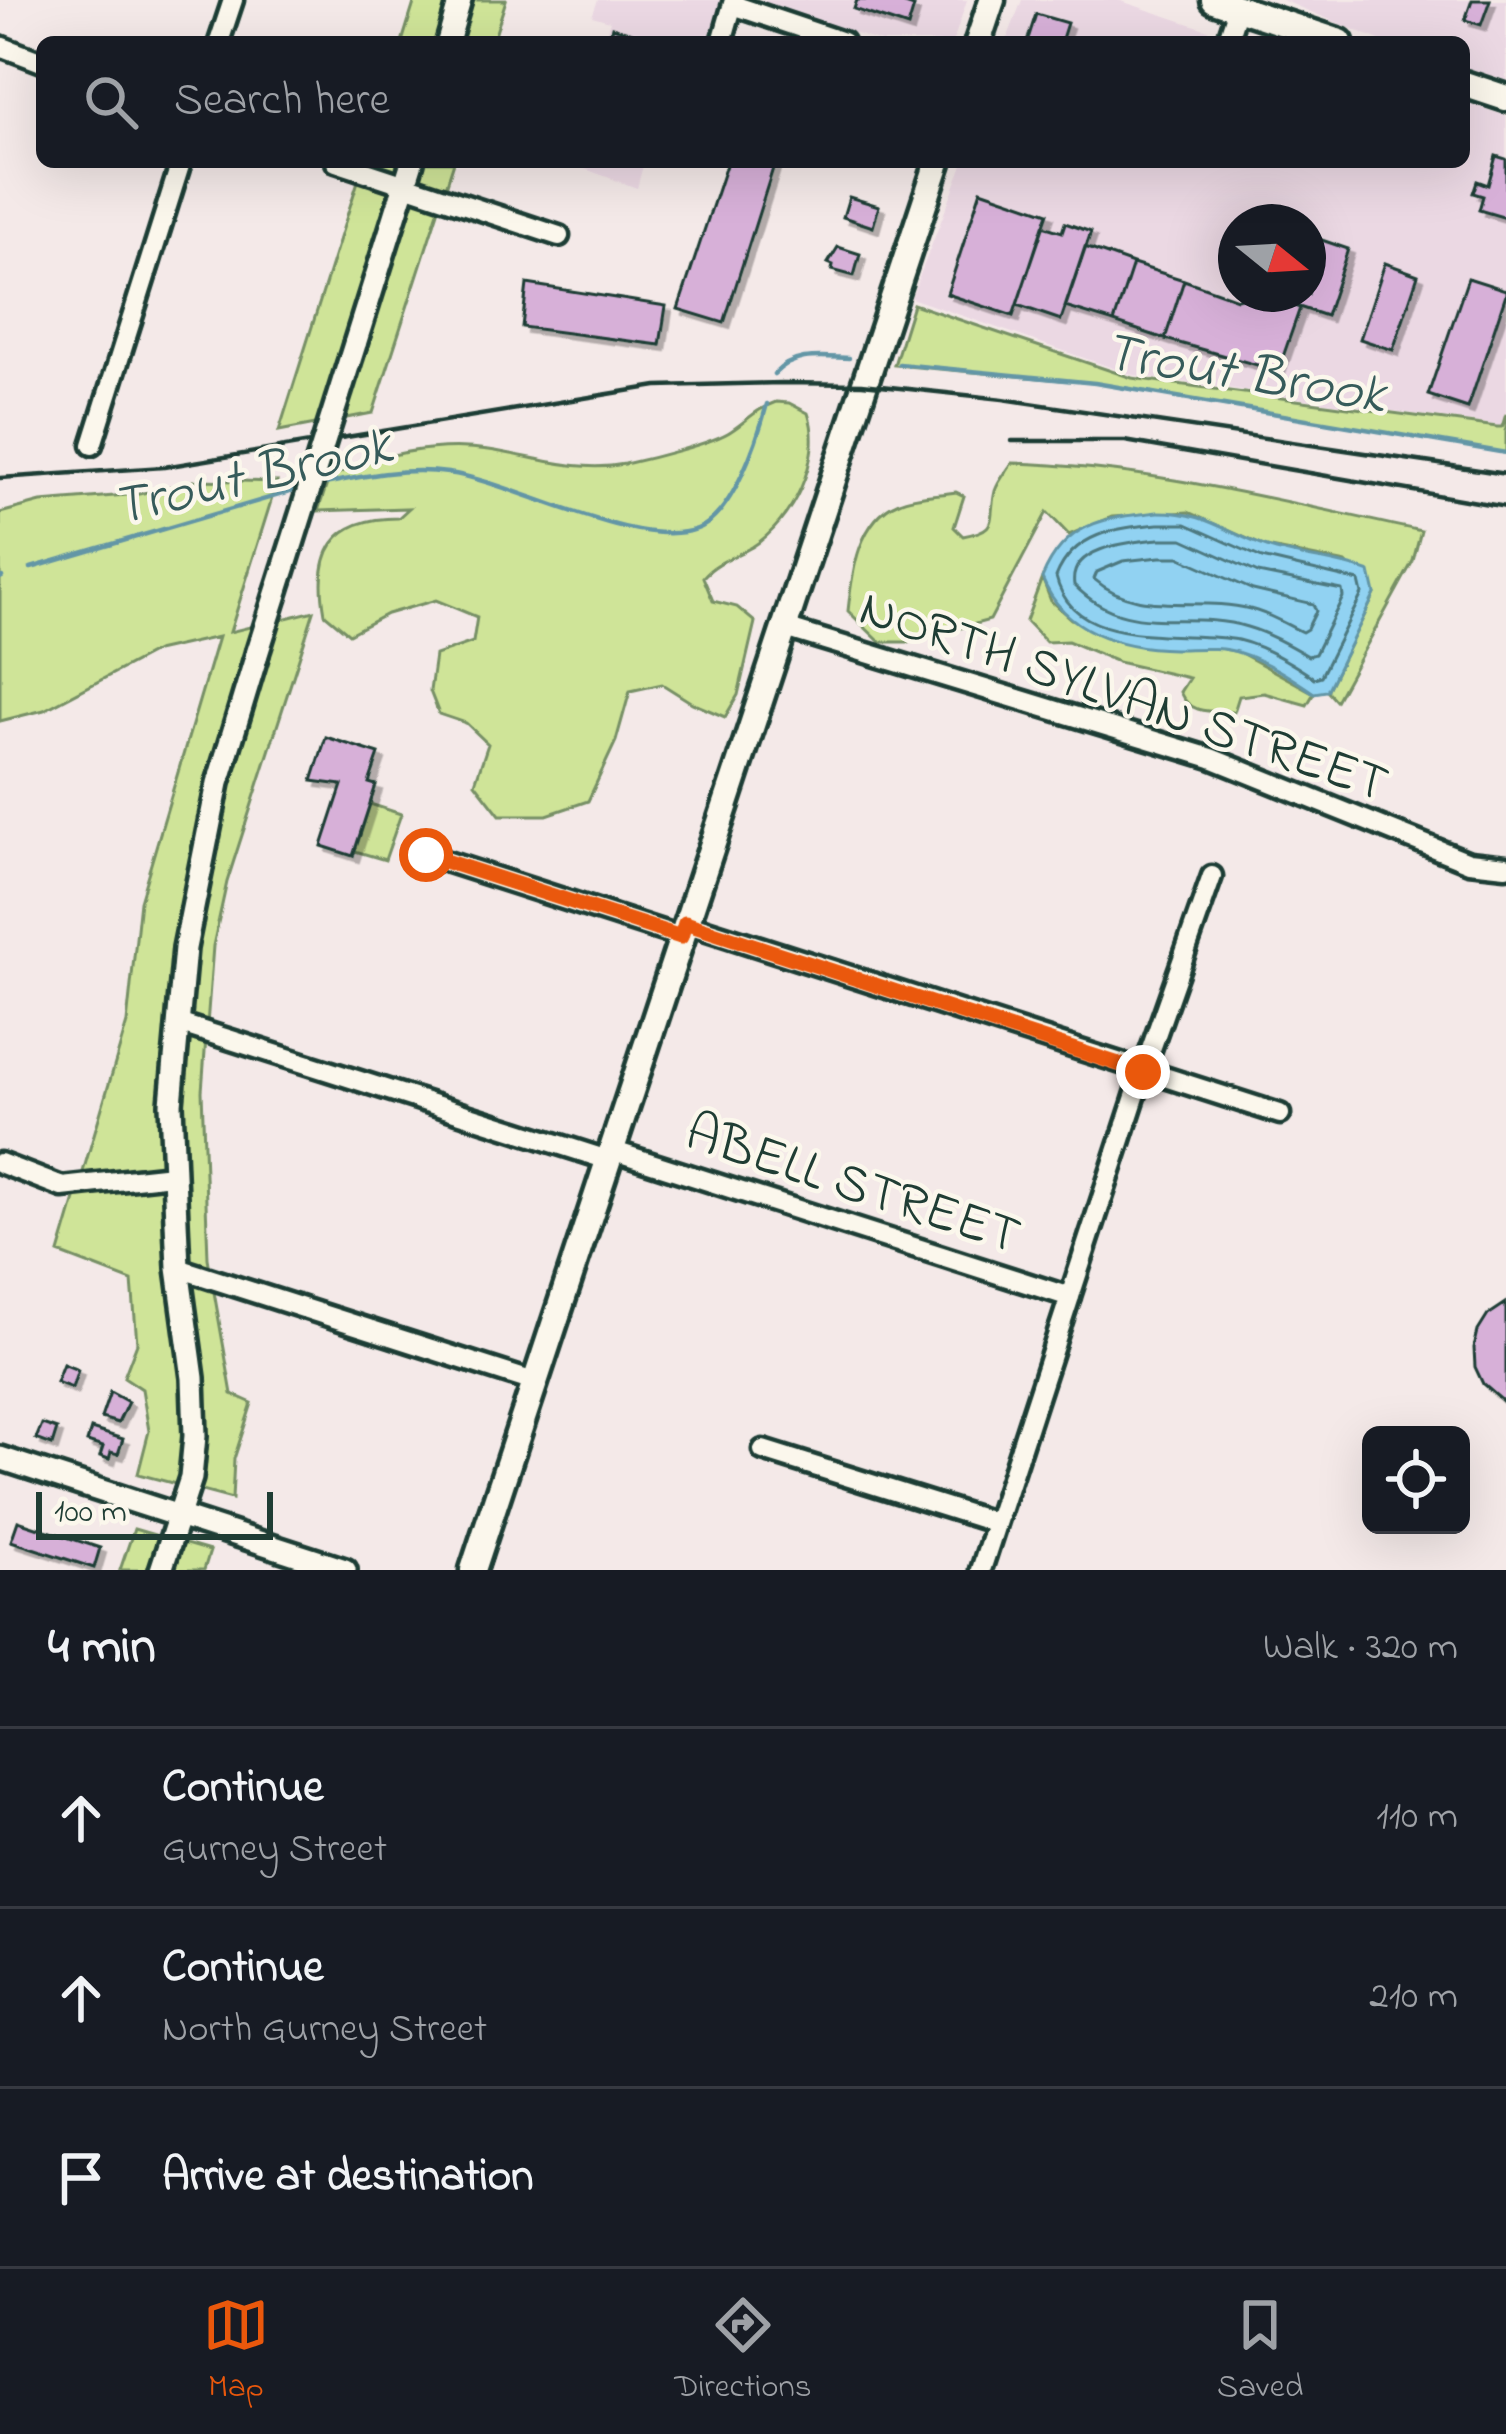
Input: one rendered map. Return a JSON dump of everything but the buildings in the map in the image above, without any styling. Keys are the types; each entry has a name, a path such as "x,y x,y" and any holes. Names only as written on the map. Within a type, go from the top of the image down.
{"main road":[{"path":"980,36 992,0"},
{"path":"1226,4 1322,36"},
{"path":"1470,86 1506,98"},
{"path":"473,1570 936,168"}],"street":[{"path":"221,36 233,0"},
{"path":"450,36 460,0"},
{"path":"724,36 734,3 826,36"},
{"path":"1226,4 1227,36"},
{"path":"0,46 36,60"},
{"path":"92,445 179,168"},
{"path":"354,168 559,236"},
{"path":"161,1570 191,1478 195,1436 194,1378 178,1268 172,1175 171,1104 185,948 205,838 257,654 410,168"},
{"name":"NORTH SYLVAN STREET","path":"782,626 1210,758 1469,862 1506,866"},
{"path":"426,855 1280,1114"},
{"path":"981,1570 1143,1072 1213,876"},
{"name":"ABELL STREET","path":"178,1023 1070,1297"},
{"path":"0,1163 62,1186 172,1175"},
{"path":"178,1268 534,1382"},
{"path":"763,1450 996,1523"},
{"path":"0,1458 345,1570"}],"shaded area":[{"path":"598,0 725,0 713,36 605,36 610,21 592,16"},
{"path":"752,0 967,0 955,36 863,36"},
{"path":"1022,0 1118,0 1233,36 1008,36"},
{"path":"1282,0 1506,0 1506,80 1470,69 1470,36 1369,36"},
{"path":"1470,104 1506,116 1506,411 1501,426 1133,375 911,298 962,168 1470,168"},
{"path":"582,168 642,168 637,188"}],"green space":[{"path":"415,0 506,0 495,36 404,36"},
{"path":"362,168 452,168 373,413 279,431"},
{"path":"913,304 1132,378 1497,427 1502,427 1506,414 1506,453 1095,383 894,365"},
{"path":"776,402 808,413 812,449 801,487 767,536 703,577 713,601 737,607 755,622 738,695 725,717 662,684 630,691 616,741 588,801 547,815 500,815 475,783 488,744 466,723 439,714 430,691 435,655 473,642 477,617 436,600 387,614 349,634 325,614 322,573 333,543 357,524 398,518 409,508 318,511 329,478 366,462 449,448 573,465 625,464 723,436"},
{"path":"1012,463 1167,479 1421,531 1413,561 1336,701 1327,691 1375,594 1346,563 1266,547 1188,512 1112,517 1069,535 1047,512 990,620 909,642 880,642 848,611 860,549 874,521 905,500 956,492 964,496 954,527 963,536 983,530 990,522 996,487"},
{"path":"198,480 277,482 230,632 314,611 227,882 213,946 202,1091 208,1258 232,1394 252,1403 234,1459 232,1499 138,1474 149,1431 142,1389 124,1377 137,1343 132,1281 59,1253 127,1023 140,901 218,637 156,651 44,710 0,721 0,513 41,502 139,494"},
{"path":"1042,578 1051,601 1071,619 1239,652 1314,693 1307,705 1264,693 1239,696 1234,712 1195,708 1180,692 1189,678 1118,662 1068,641 1046,642 1026,621"},
{"path":"370,804 401,814 385,860 355,851"},
{"path":"134,1529 210,1551 204,1570 120,1570"}],"water":[{"path":"1158,512 1190,515 1267,547 1370,572 1375,594 1327,691 1314,693 1269,665 1232,651 1154,648 1114,640 1064,612 1042,578 1062,545 1088,526"}],"waterway":[{"name":"Trout Brook","path":"774,374 800,359 849,358"},
{"name":"Trout Brook","path":"899,364 1095,383 1506,453"},
{"name":"Trout Brook","path":"320,485 432,471 475,479 641,531 697,529 733,493 767,404"},
{"name":"Trout Brook","path":"31,568 303,488"}],"railway":[{"path":"0,478 164,467 657,386 782,383 862,384 1003,399 1506,474"},
{"path":"1012,441 1125,441 1506,507"}],"route":[{"path":"426,855 681,937 685,923 1143,1072"}]}
